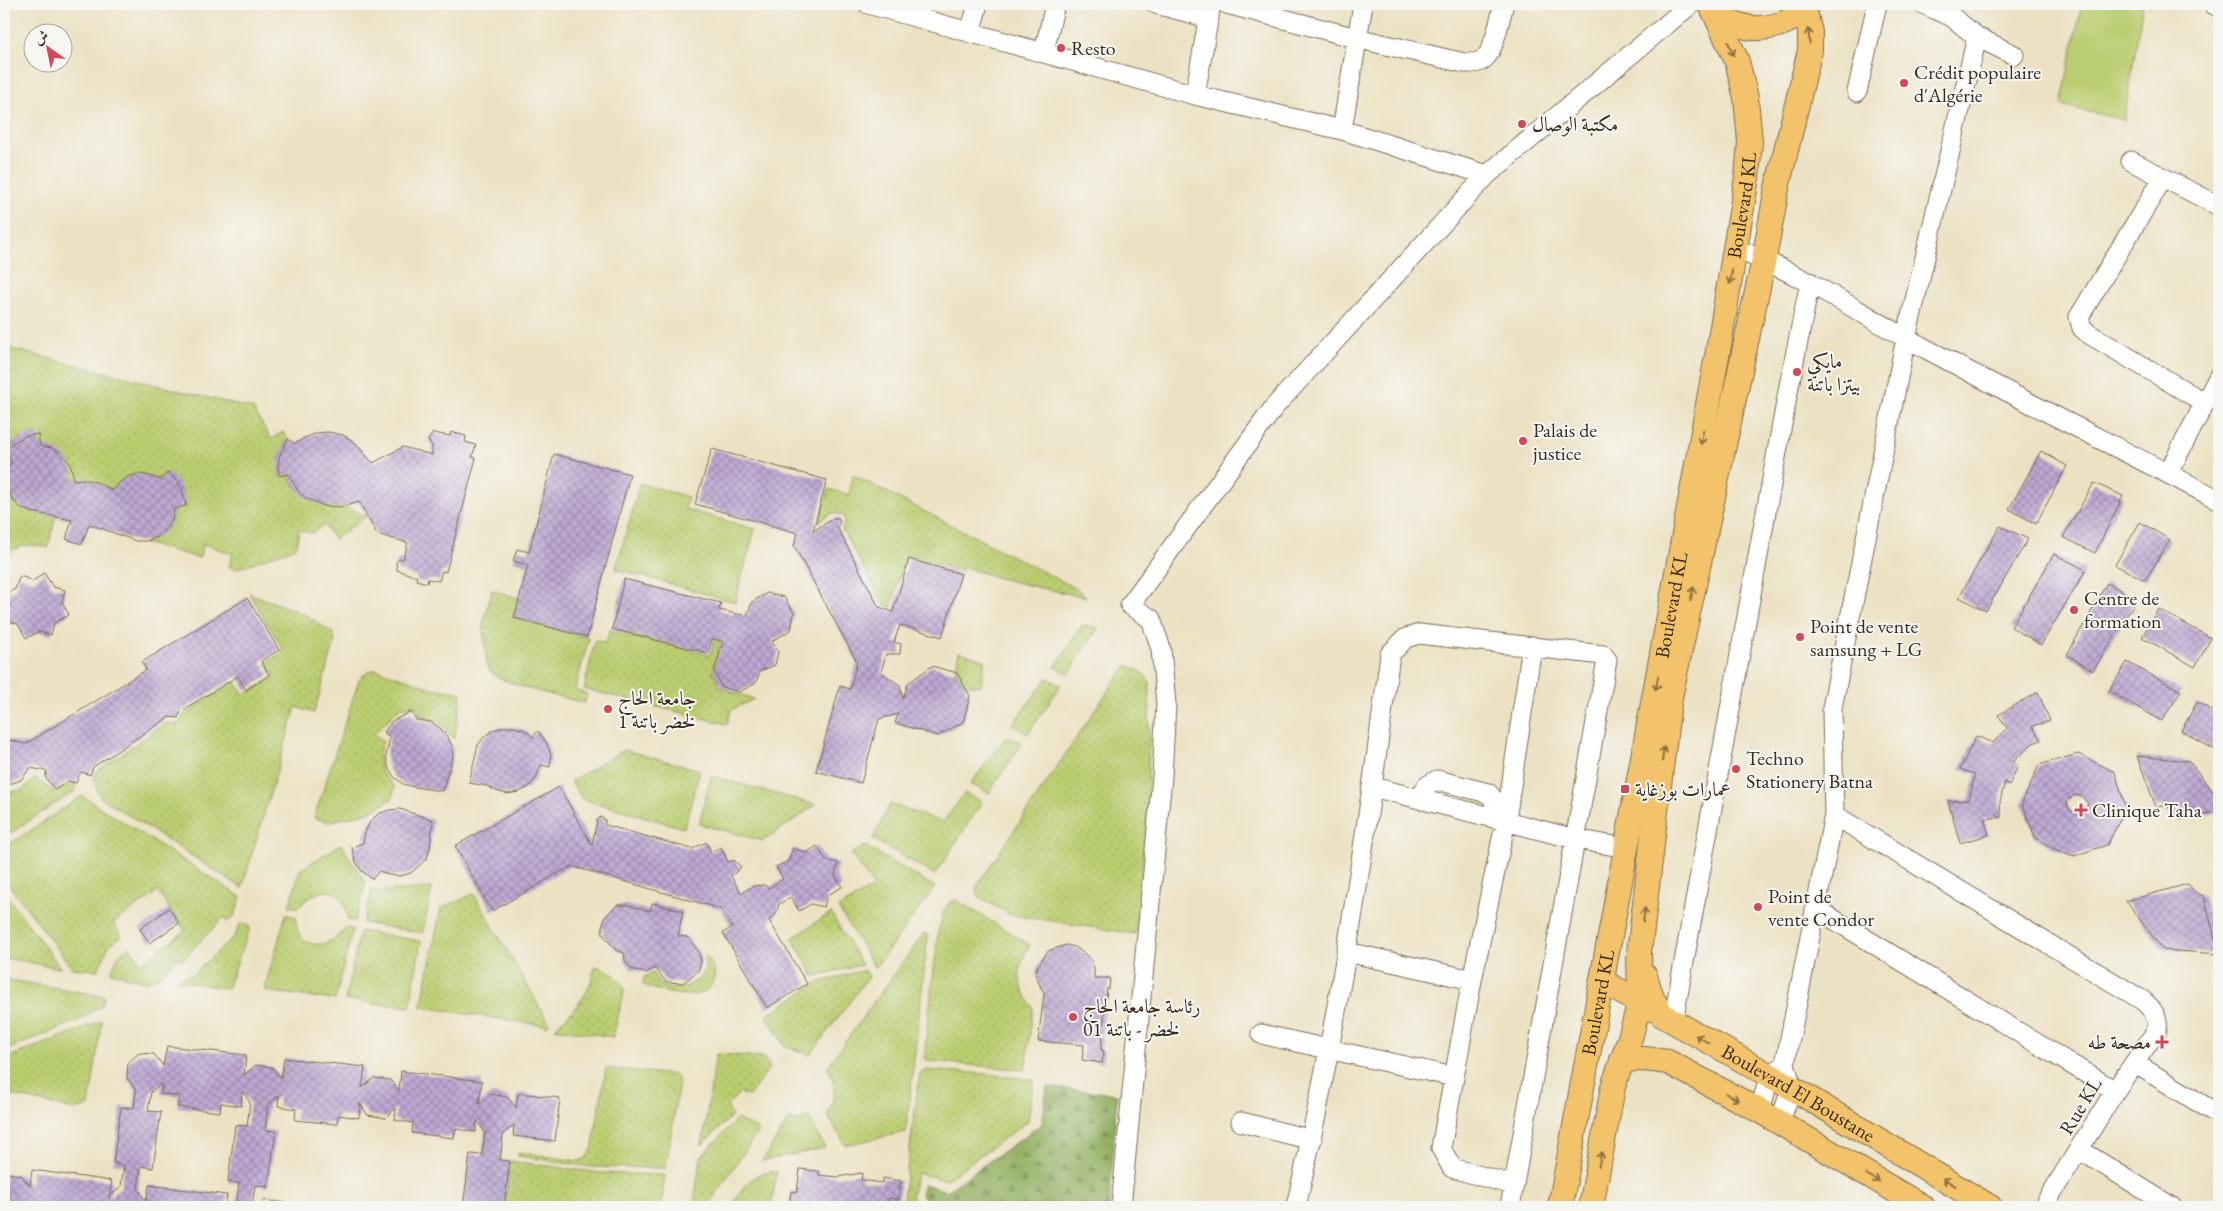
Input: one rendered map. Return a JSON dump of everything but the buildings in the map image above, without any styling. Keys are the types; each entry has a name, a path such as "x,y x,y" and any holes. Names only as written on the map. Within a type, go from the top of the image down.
{"main road":[{"path":"1704,4 1739,25 1757,29 1774,26 1791,19 1806,6"},
{"name":"Boulevard KL","path":"1560,1207 1735,249 1748,168 1750,142 1746,98 1737,62 1704,4"},
{"name":"Boulevard KL","path":"1590,1207 1613,1087 1640,1002 1639,953 1669,702 1764,259 1777,188 1810,50 1810,32 1806,6"},
{"path":"1639,953 1653,1000 1667,1018"},
{"name":"Boulevard El Boustane","path":"1602,981 1667,1018 1777,1070 1792,1088 1990,1207"},
{"path":"1595,1018 1668,1062 1770,1117 1923,1207"},
{"path":"1622,1060 1645,1059 1668,1062"}],"street":[{"path":"868,4 1195,96 1342,130 1487,174"},
{"path":"970,33 978,4"},
{"path":"1044,52 1055,4"},
{"path":"1156,4 1210,11 1195,96"},
{"path":"1227,4 1356,38 1464,63 1477,63 1486,57 1491,48 1504,4"},
{"path":"1342,130 1363,4"},
{"path":"1121,1207 1162,777 1166,704 1162,649 1151,619 1130,605 1275,406 1487,174 1704,4"},
{"path":"1857,92 1877,4"},
{"path":"1923,4 1952,17 1977,37 2014,54"},
{"path":"2213,4 2219,7"},
{"path":"1770,1117 1777,1070 1815,908 1834,815 1832,708 1906,338 1977,37"},
{"path":"2131,162 2219,206"},
{"path":"2163,178 2079,316 2080,323 2088,334 2205,403"},
{"path":"1735,249 1764,259 1810,282 1906,338 2219,500"},
{"path":"1667,1018 1810,282"},
{"path":"2168,473 2219,376"},
{"path":"1296,1207 1312,1140 1348,952 1373,787 1390,654 1406,638 1419,634 1602,655 1606,660 1510,1207"},
{"path":"1513,1185 1452,1168 1446,1160 1442,1148 1499,819 1532,646"},
{"path":"1373,787 1420,799 1428,786 1437,780 1488,794 1494,798 1499,819"},
{"name":"Rue KL","path":"1834,815 2142,1000 2156,1017 2158,1023 2157,1030 2136,1064 2115,1091 2044,1207"},
{"path":"1499,819 1575,839 1626,848"},
{"path":"1815,908 2115,1091"},
{"path":"1348,952 1472,980"},
{"path":"1261,1034 1454,1078"},
{"path":"2136,1064 2219,1115"},
{"path":"1770,1117 1792,1088"},
{"path":"1241,1122 1312,1140"},
{"path":"2080,1150 2172,1207"}],"green space":[{"path":"2082,4 2143,4 2124,120 2061,105"},
{"path":"4,347 253,409 271,439 283,432 288,439 280,454 279,476 288,474 303,495 309,499 323,505 347,508 367,516 334,539 324,525 312,533 299,530 296,547 236,569 229,567 233,554 204,544 199,558 144,543 167,527 174,509 186,506 178,484 168,472 160,480 140,475 128,477 112,490 93,482 73,480 64,457 55,450 40,446 37,434 19,440 4,452"},
{"path":"4,452 12,460 7,476 7,484 12,499 24,509 56,516 48,548 27,546 17,548 8,553 4,552"},
{"path":"853,475 1077,589 1086,597 1039,588 963,566 962,571 906,556 891,607 884,605 842,529 845,520 843,515 831,513 819,522 829,489 849,495"},
{"path":"640,483 688,497 685,509 755,529 735,602 616,569"},
{"path":"492,590 519,598 514,618 589,638 575,690 587,694 585,703 516,685 493,673 487,667 483,624"},
{"path":"249,593 304,614 333,633 335,642 314,713 296,707 242,888 100,797 93,778 97,771 166,723 176,724 181,721 185,713 236,682 244,695 275,677 266,663 284,651"},
{"path":"1082,625 1098,628 1069,674 1055,667"},
{"path":"610,630 710,655 714,641 721,642 713,672 721,688 754,699 731,710 727,724 584,689 595,640 606,643"},
{"path":"959,652 985,660 981,686 963,684 955,672"},
{"path":"1128,665 1143,673 1150,683 1147,817 1135,934 1011,915 979,897 976,887 1116,679"},
{"path":"376,669 432,688 462,693 454,739 440,723 419,715 416,706 400,708 374,734 383,741 379,761 385,777 395,787 392,799 367,813 328,822 314,818 359,680 367,672"},
{"path":"1047,678 1061,685 1028,734 1012,725"},
{"path":"1007,736 1022,743 989,793 970,784"},
{"path":"624,750 700,770 684,828 582,799 571,781"},
{"path":"711,776 816,805 763,841 699,824"},
{"path":"36,778 47,787 55,790 76,783 75,791 4,837 4,793 22,790"},
{"path":"965,793 982,802 935,875 873,839 890,804 943,822"},
{"path":"82,796 241,897 235,915 227,922 224,917 183,959 176,959 160,976 145,982 111,972 118,956 129,946 141,963 185,931 158,892 113,923 122,936 109,945 98,970 72,968 4,878 7,858 4,848"},
{"path":"341,844 366,883 355,921 348,920 341,899 329,891 314,895 298,908 289,906 300,870"},
{"path":"865,846 935,887 875,968 838,908 874,887 851,854"},
{"path":"432,888 423,933 363,923 372,890"},
{"path":"4,892 60,967 60,968 4,958"},
{"path":"474,894 549,1023 547,1026 421,1007 441,908"},
{"path":"956,900 1030,945 1020,969 1021,984 1033,1008 1025,1070 927,1061 924,1058 938,933 944,910 950,902"},
{"path":"831,913 862,965 814,976 792,938"},
{"path":"286,914 296,917 297,928 301,936 307,942 314,944 330,941 345,928 353,929 335,1000 265,991"},
{"path":"240,924 247,924 250,928 227,989 176,980 193,974 235,936"},
{"path":"360,931 421,941 410,1007 345,1000"},
{"path":"924,933 928,935 906,1132 845,1145 827,1114 834,1096 834,1085 827,1067"},
{"path":"705,956 713,968 714,980 707,990 701,993 693,995 674,994 653,989 643,984 644,977 653,973 661,985 667,988 674,989 687,986 703,973"},
{"path":"595,966 613,974 625,989 613,1037 555,1028 576,1007 586,993"},
{"path":"865,970 869,976 810,1055 785,1046 766,1015 817,983"},
{"path":"4,979 104,996 102,1005 77,1021 4,1051"},
{"path":"102,1021 89,1106 74,1110 4,1093 4,1059"},
{"path":"716,1054 763,1057 770,1067 749,1096 739,1093 727,1106 732,1116 702,1145"},
{"path":"606,1068 675,1075 679,1081 666,1168 591,1167 518,1156 518,1152 578,1161 586,1158 592,1150"},
{"path":"927,1070 988,1074 1034,1080 1028,1121 946,1180 917,1173 911,1197 918,1207 902,1207 920,1073"},
{"path":"1047,1087 1117,1094 1109,1207 930,1207 921,1194 924,1184 947,1191 1042,1124"},
{"path":"809,1117 825,1148 762,1161 789,1120 798,1121"},
{"path":"737,1119 759,1130 707,1207 693,1207 701,1157"},
{"path":"510,1161 602,1173 665,1175 661,1207 504,1207"},
{"path":"777,1171 771,1207 731,1207 744,1186 754,1177"}],"place":[{"name":"Resto","path":"1061,48"},
{"name":"Crédit populaire d'Algérie","path":"1904,83"},
{"name":"مكتبة الوصال","path":"1522,124"},
{"name":"مايكي بيتزا باتنة","path":"1797,372"},
{"name":"Palais de justice","path":"1523,441"},
{"name":"Centre de formation","path":"2074,610"},
{"name":"Point de vente samsung + LG","path":"1800,637"},
{"name":"جامعة الحاج لخضر باتنة 1","path":"608,709"},
{"name":"Techno Stationery Batna","path":"1736,769"},
{"name":"عمارات بوزغاية","path":"1625,789"},
{"name":"Clinique Taha","path":"2081,810"},
{"name":"Point de vente Condor","path":"1758,907"},
{"name":"رئاسة جامعة الحاج لخضر - باتنة 01","path":"1073,1017"},
{"name":"مصحة طه","path":"2162,1042"}]}
